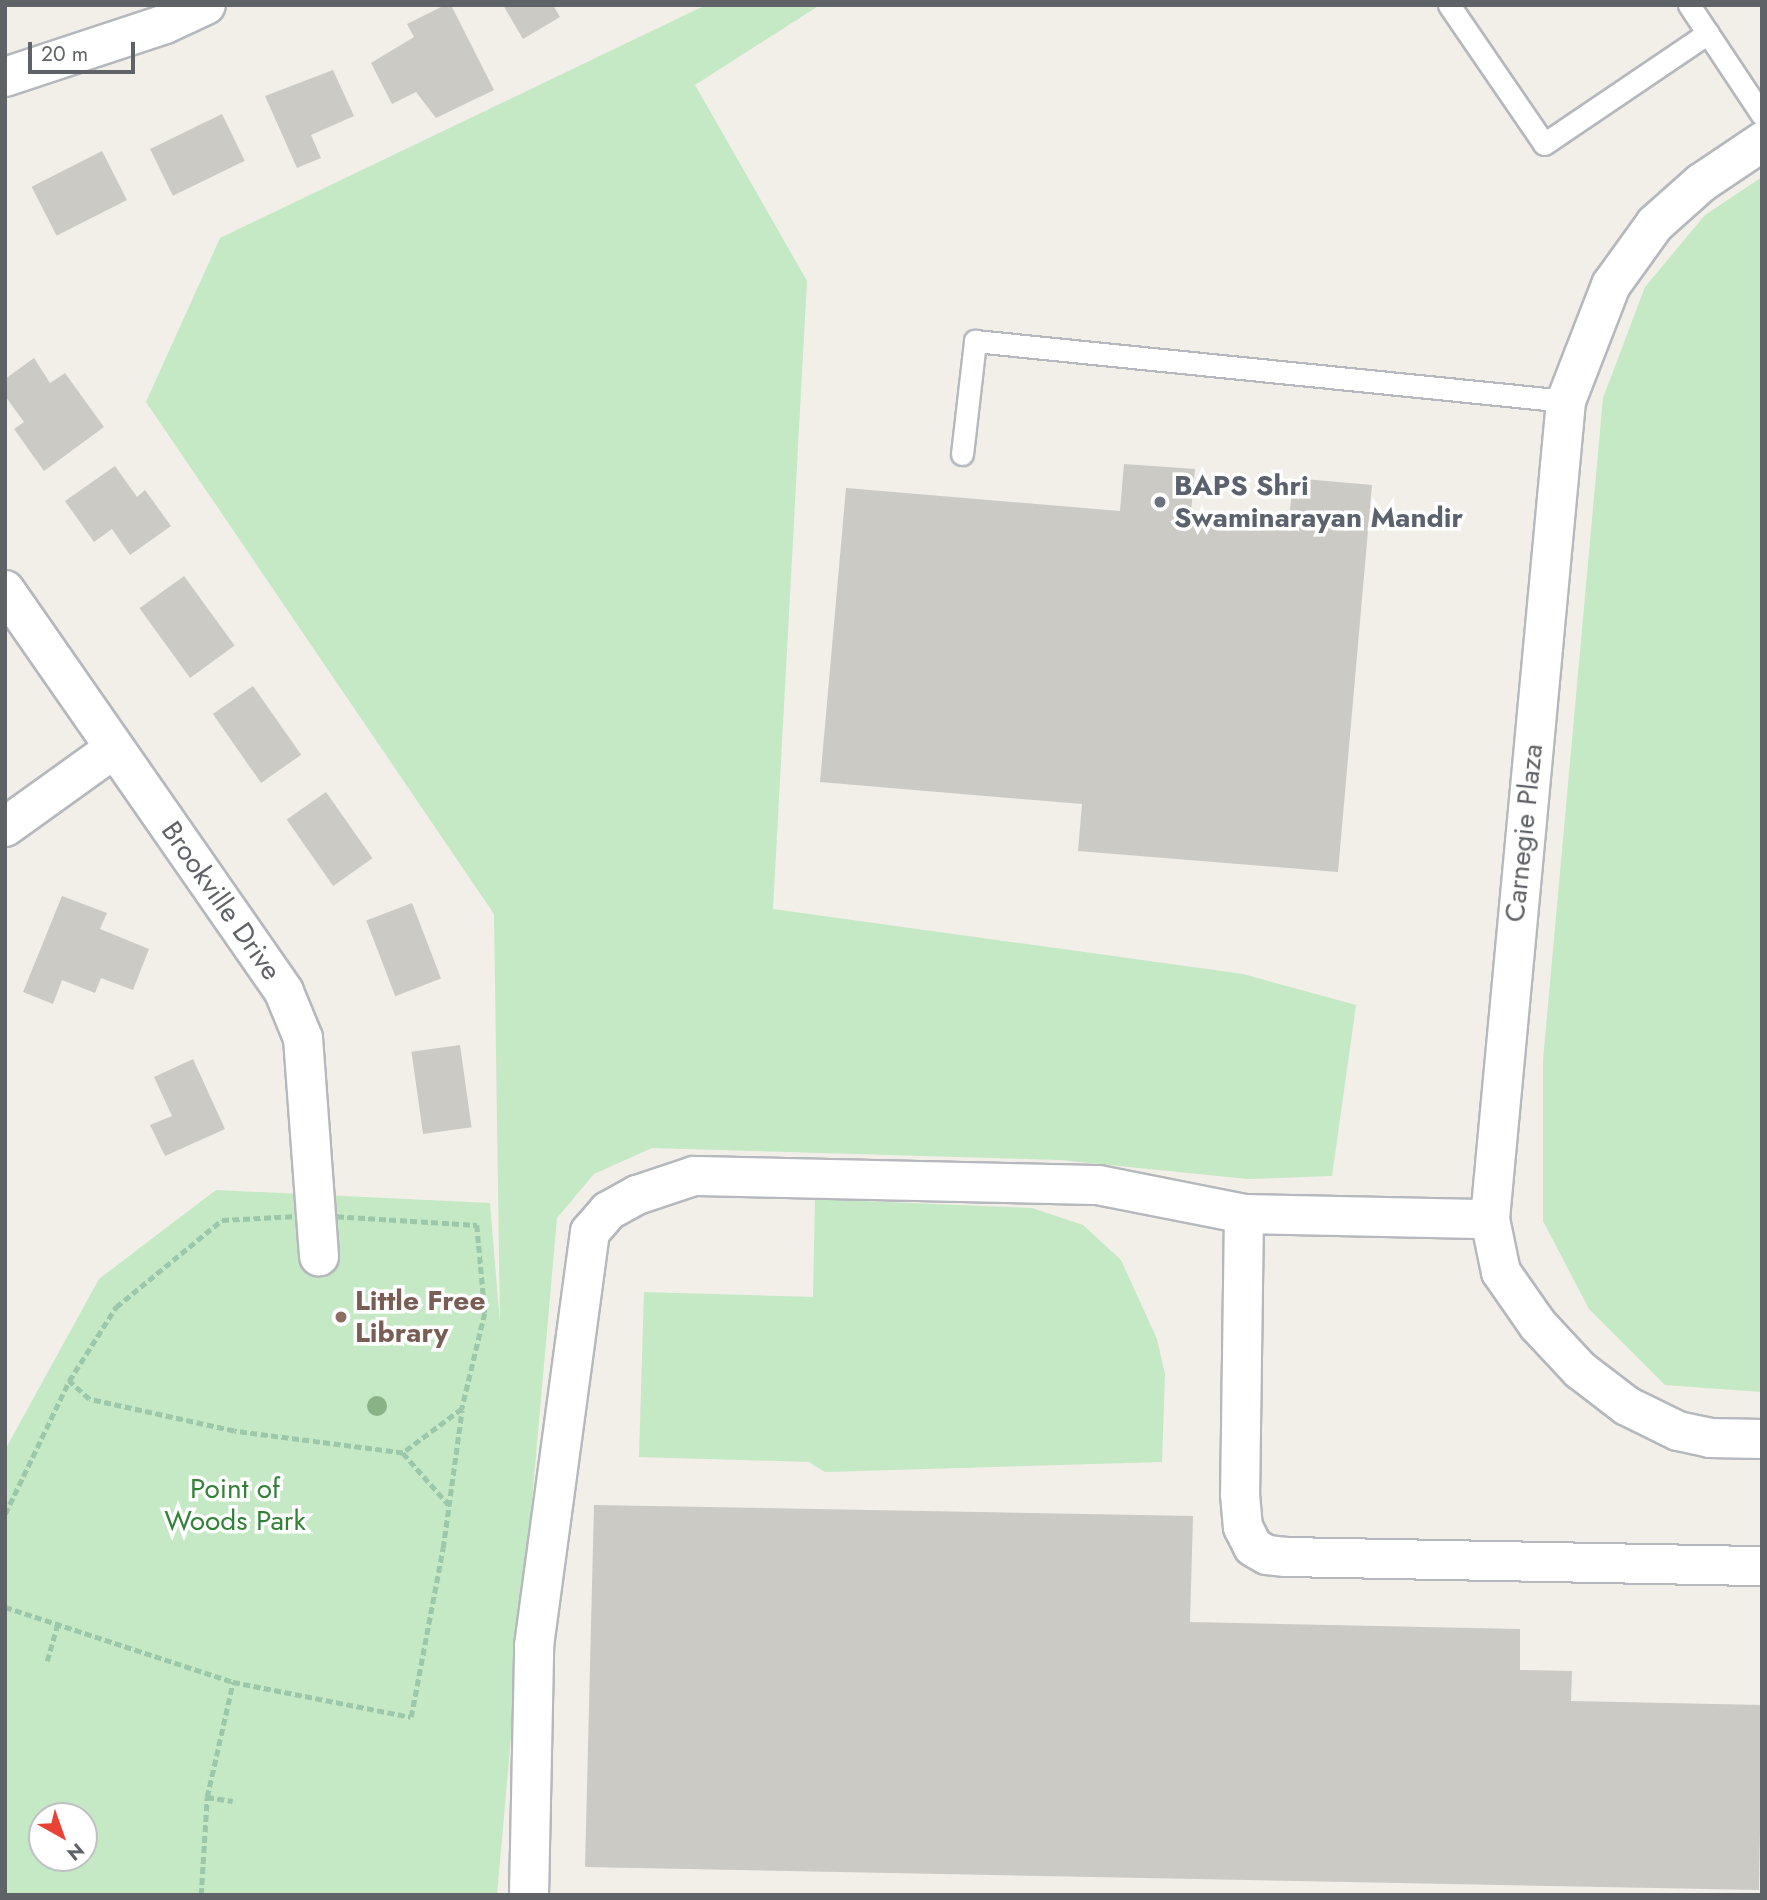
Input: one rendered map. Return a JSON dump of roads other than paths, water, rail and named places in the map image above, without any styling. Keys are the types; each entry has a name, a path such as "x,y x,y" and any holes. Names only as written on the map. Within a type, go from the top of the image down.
{"street":[{"path":"5,77 165,24 206,5"},
{"name":"Carnegie Plaza","path":"1762,142 1701,183 1655,224 1611,285 1566,401 1490,1219 1502,1272 1538,1325 1580,1370 1628,1406 1678,1431 1710,1438 1762,1439"},
{"name":"Brookville Drive","path":"5,590 284,992 303,1038 319,1256"},
{"path":"5,827 115,748"},
{"path":"529,1895 534,1646 590,1232 608,1211 637,1195 694,1176 1098,1185 1244,1214 1490,1219"},
{"path":"1244,1214 1240,1494 1243,1527 1253,1547 1286,1557 1762,1566"}],"lane":[{"path":"1449,5 1544,144 1708,33"},
{"path":"1689,5 1762,115"},
{"path":"962,454 975,341 1566,401"}],"place":[{"name":"BAPS Shri Swaminarayan Mandir","path":"1160,502"},
{"name":"Little Free Library","path":"341,1317"}],"park label":[{"name":"Point of Woods Park","path":"235,1505"}]}
